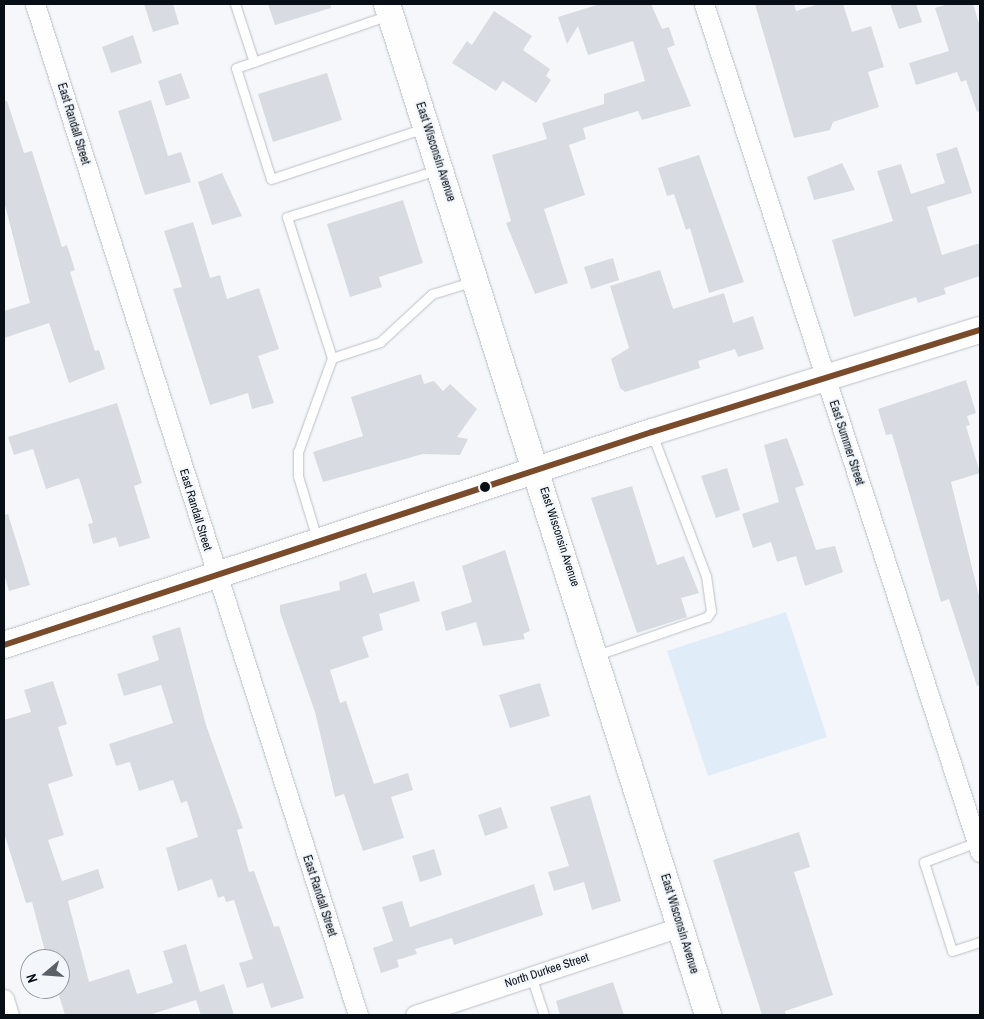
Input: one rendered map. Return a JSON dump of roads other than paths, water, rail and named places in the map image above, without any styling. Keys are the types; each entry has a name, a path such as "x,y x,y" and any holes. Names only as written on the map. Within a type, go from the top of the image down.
{"main road":[{"name":"East Wisconsin Avenue","path":"389,9 596,655 708,1015"},
{"path":"4,645 652,432 980,330"}],"street":[{"name":"East Randall Street","path":"35,4 215,576 358,1015"},
{"name":"East Summer Street","path":"704,4 825,379 978,839"},
{"name":"North Durkee Street","path":"415,1015 680,928"},
{"path":"4,999 9,1015"}],"lane":[{"path":"234,4 254,62"},
{"path":"389,9 236,68 271,179 427,127"},
{"path":"318,541 298,476 298,452 332,358 287,218 441,169"},
{"path":"332,358 380,342 432,294 476,280"},
{"path":"596,655 707,617 711,611 706,576 652,432"},
{"path":"978,839 924,862 952,952 980,942"},
{"path":"532,976 544,1015"}]}
